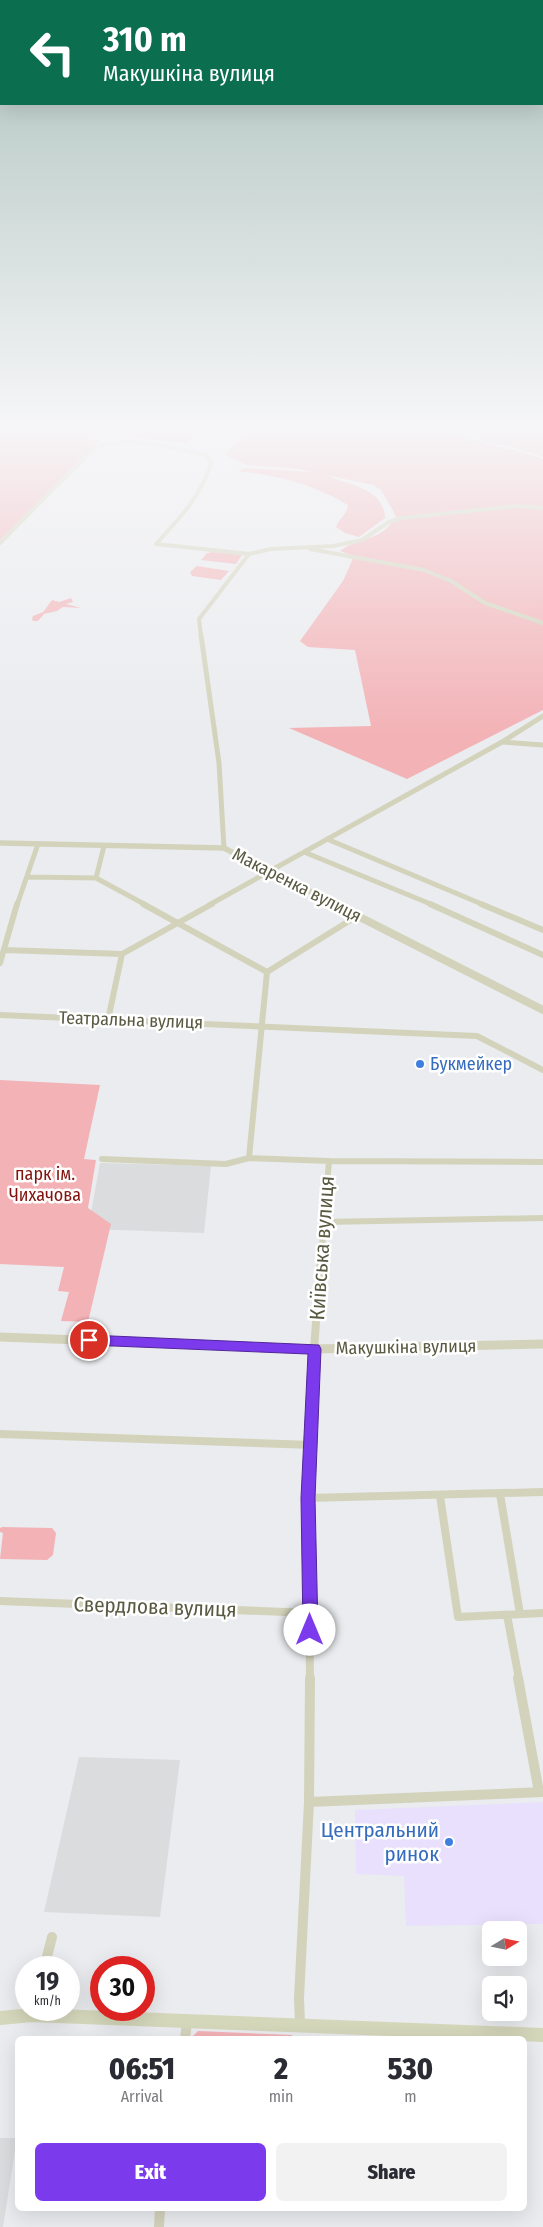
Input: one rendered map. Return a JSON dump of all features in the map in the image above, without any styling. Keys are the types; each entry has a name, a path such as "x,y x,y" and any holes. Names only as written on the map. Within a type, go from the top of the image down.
{"main road":[{"path":"0,2018 15,2015"},
{"path":"80,2015 187,2022 300,2024 543,2035"}],"street":[{"path":"0,543 16,527"},
{"path":"170,527 156,544 249,554 271,549 333,546 362,540 382,527"},
{"path":"302,547 367,561 424,570 451,581 485,603 504,612 543,622"},
{"path":"224,848 219,763 199,619 249,554"},
{"path":"4,950 122,954 179,924 502,742 543,716"},
{"path":"502,742 543,745"},
{"path":"327,839 543,930"},
{"name":"Макаренка вулиця","path":"0,843 224,848 543,1010"},
{"path":"0,963 38,844"},
{"path":"96,878 104,846"},
{"path":"304,852 404,892 543,955"},
{"path":"27,877 96,878 267,972"},
{"path":"267,972 357,916"},
{"path":"108,1020 122,954"},
{"path":"249,1158 267,972"},
{"name":"Театральна вулиця","path":"0,1015 263,1027"},
{"path":"263,1027 478,1036 543,1070"},
{"path":"102,1159 226,1164 249,1158 329,1161 543,1162"},
{"name":"Київська вулиця","path":"300,2024 299,1998 309,1802 311,1613 308,1498 312,1445 314,1349 329,1161"},
{"path":"324,1222 543,1218"},
{"name":"Макушкіна вулиця","path":"0,1337 314,1349 543,1344"},
{"path":"0,1434 312,1445"},
{"path":"308,1498 543,1492"},
{"path":"500,1494 520,1614"},
{"path":"440,1496 458,1617 543,1613"},
{"name":"Свердлова вулиця","path":"0,1601 311,1613"},
{"path":"309,1802 541,1792 507,1614"},
{"path":"47,1956 52,1937"},
{"path":"185,2036 187,2022"},
{"path":"158,2227 160,2211"}],"shaded area":[{"path":"100,1163 211,1166 204,1233 88,1229"},
{"path":"79,1757 180,1760 160,1917 44,1912"},
{"name":"Центральний ринок","path":"543,1802 543,1924 528,1924 528,1921 482,1921 482,1925 406,1926 404,1876 356,1874 355,1810"},
{"path":"0,2138 15,2138 15,2151 3,2227 0,2227"}],"green space":[{"path":"0,527 13,527 0,540"},
{"path":"336,527 373,527 359,537 345,533"},
{"path":"388,527 543,527 543,710 407,779 289,728 371,726 355,650 308,647 300,641 343,581 354,556 340,551 347,546 384,531"},
{"path":"207,553 242,555 236,564 201,560"},
{"path":"197,566 229,571 221,580 192,576 190,572"},
{"path":"71,598 73,602 66,604 81,608 63,607 57,611 44,614 38,621 33,621 33,616 43,612 52,600 59,602"},
{"name":"парк ім. Чихачова","path":"0,1080 100,1085 84,1159 96,1160 88,1208 111,1224 88,1322 61,1321 69,1292 58,1291 64,1267 0,1264"},
{"path":"0,1528 52,1528 56,1533 53,1555 47,1560 0,1559 3,1533 0,1532"},
{"path":"198,2031 292,2036 193,2036"}],"place":[{"name":"Букмейкер","path":"420,1064"},
{"name":"Центральний ринок","path":"449,1842"}],"route":[{"path":"89,1340 314,1349 312,1445 308,1498 310,1630"}]}
